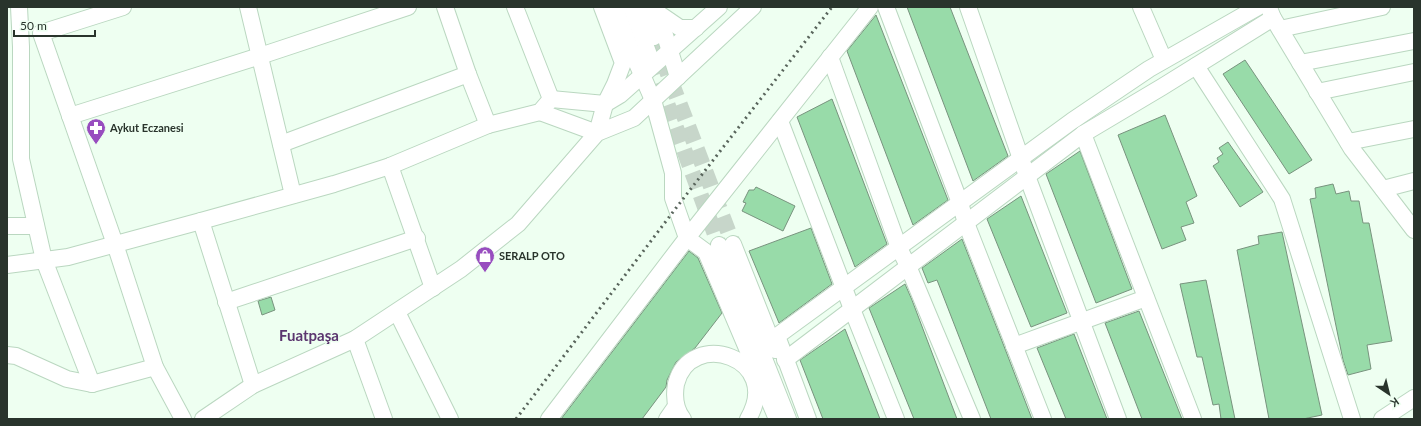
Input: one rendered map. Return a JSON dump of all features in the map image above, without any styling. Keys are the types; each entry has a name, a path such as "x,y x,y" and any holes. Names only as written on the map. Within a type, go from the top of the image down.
{"street":[{"path":"19,7 14,30 14,79 22,159 44,260 92,384"},
{"path":"123,7 41,33 115,244 155,367 183,419"},
{"path":"248,7 294,195"},
{"path":"70,116 260,56 408,7"},
{"path":"444,7 488,125"},
{"path":"597,133 604,104 615,84 623,63 602,7"},
{"path":"615,7 629,45 653,100 673,173 673,198 687,238 706,252 777,419"},
{"path":"631,7 651,60"},
{"path":"551,99 604,104 620,95 719,7"},
{"path":"203,419 253,385 355,339 461,269 518,224 597,133 634,118 752,7"},
{"path":"549,419 687,238 870,7"},
{"path":"886,7 966,223 1043,419"},
{"path":"968,7 1022,158 1027,176 1118,419"},
{"path":"1141,7 1164,60"},
{"path":"808,419 777,336 1022,158 1149,69 1258,7"},
{"path":"785,360 1083,134 1274,18 1382,7"},
{"path":"517,8 551,99"},
{"path":"652,9 680,28 696,28"},
{"path":"652,9 654,37"},
{"path":"652,9 670,51 678,77"},
{"path":"1274,18 1348,142 1414,230"},
{"path":"1300,63 1414,41"},
{"path":"830,57 899,248 908,266 972,419"},
{"path":"1196,66 1282,199 1352,419"},
{"path":"1317,92 1414,72"},
{"path":"281,144 468,74"},
{"path":"540,112 551,99"},
{"path":"7,265 68,256 294,195 390,166 488,125 540,112 597,133"},
{"path":"780,121 896,419"},
{"path":"1348,142 1414,129"},
{"path":"1083,134 1193,419"},
{"path":"390,166 417,238 433,288"},
{"path":"1383,189 1414,181"},
{"path":"201,221 253,385"},
{"path":"7,226 36,226"},
{"path":"226,302 417,238"},
{"path":"788,419 726,245 802,419"},
{"path":"1014,346 1146,298"},
{"path":"397,312 450,419"},
{"path":"355,339 384,419"},
{"path":"667,419 680,412 675,392 678,379 685,367 696,359 709,354 723,354 736,359 746,367 754,379 756,393 755,406 748,419"},
{"path":"7,355 16,356 67,379 92,384 155,367"},
{"path":"1382,419 1414,398"}],"building":[{"path":"907,7 950,7 1008,156 973,181"},
{"path":"876,15 948,200 913,225 847,51"},
{"path":"1245,60 1312,160 1289,174 1223,74"},
{"path":"832,99 887,244 855,267 797,117"},
{"path":"1165,115 1197,196 1186,202 1194,223 1181,227 1186,240 1162,249 1118,135"},
{"path":"1228,142 1263,192 1240,207 1213,166 1219,162 1217,158 1223,154 1219,148"},
{"path":"1080,151 1132,289 1096,303 1046,174"},
{"path":"1333,184 1336,194 1349,191 1351,201 1359,201 1363,223 1369,223 1392,341 1367,345 1371,369 1348,375 1343,360 1310,199 1316,198 1315,188"},
{"path":"756,187 795,206 783,231 742,211 746,203 743,202 749,190 754,190"},
{"path":"1021,196 1067,313 1031,327 987,219"},
{"path":"811,228 832,284 779,323 749,251"},
{"path":"1282,232 1322,415 1303,419 1269,419 1237,250 1259,244 1258,236"},
{"path":"962,239 1032,419 991,419 937,280 928,283 922,268"},
{"path":"689,251 698,258 722,313 695,348 676,362 667,380 666,387 642,419 561,419"},
{"path":"1206,280 1235,419 1221,419 1219,404 1213,405 1202,357 1197,357 1180,284"},
{"path":"905,284 957,419 914,419 869,308"},
{"path":"271,297 275,310 262,315 258,301"},
{"path":"1139,311 1182,419 1142,419 1105,323"},
{"path":"845,329 880,419 823,419 800,360"},
{"path":"1074,334 1107,419 1066,419 1037,348"}],"tunnel":[{"path":"654,37 733,244"},
{"path":"651,60 719,245"}],"railway":[{"path":"516,419 676,208 832,7"}],"place":[{"name":"Aykut Eczanesi","path":"96,145"},
{"name":"SERALP OTO","path":"485,273"}],"district":[{"name":"Fuatpaşa","path":"309,336"}]}
